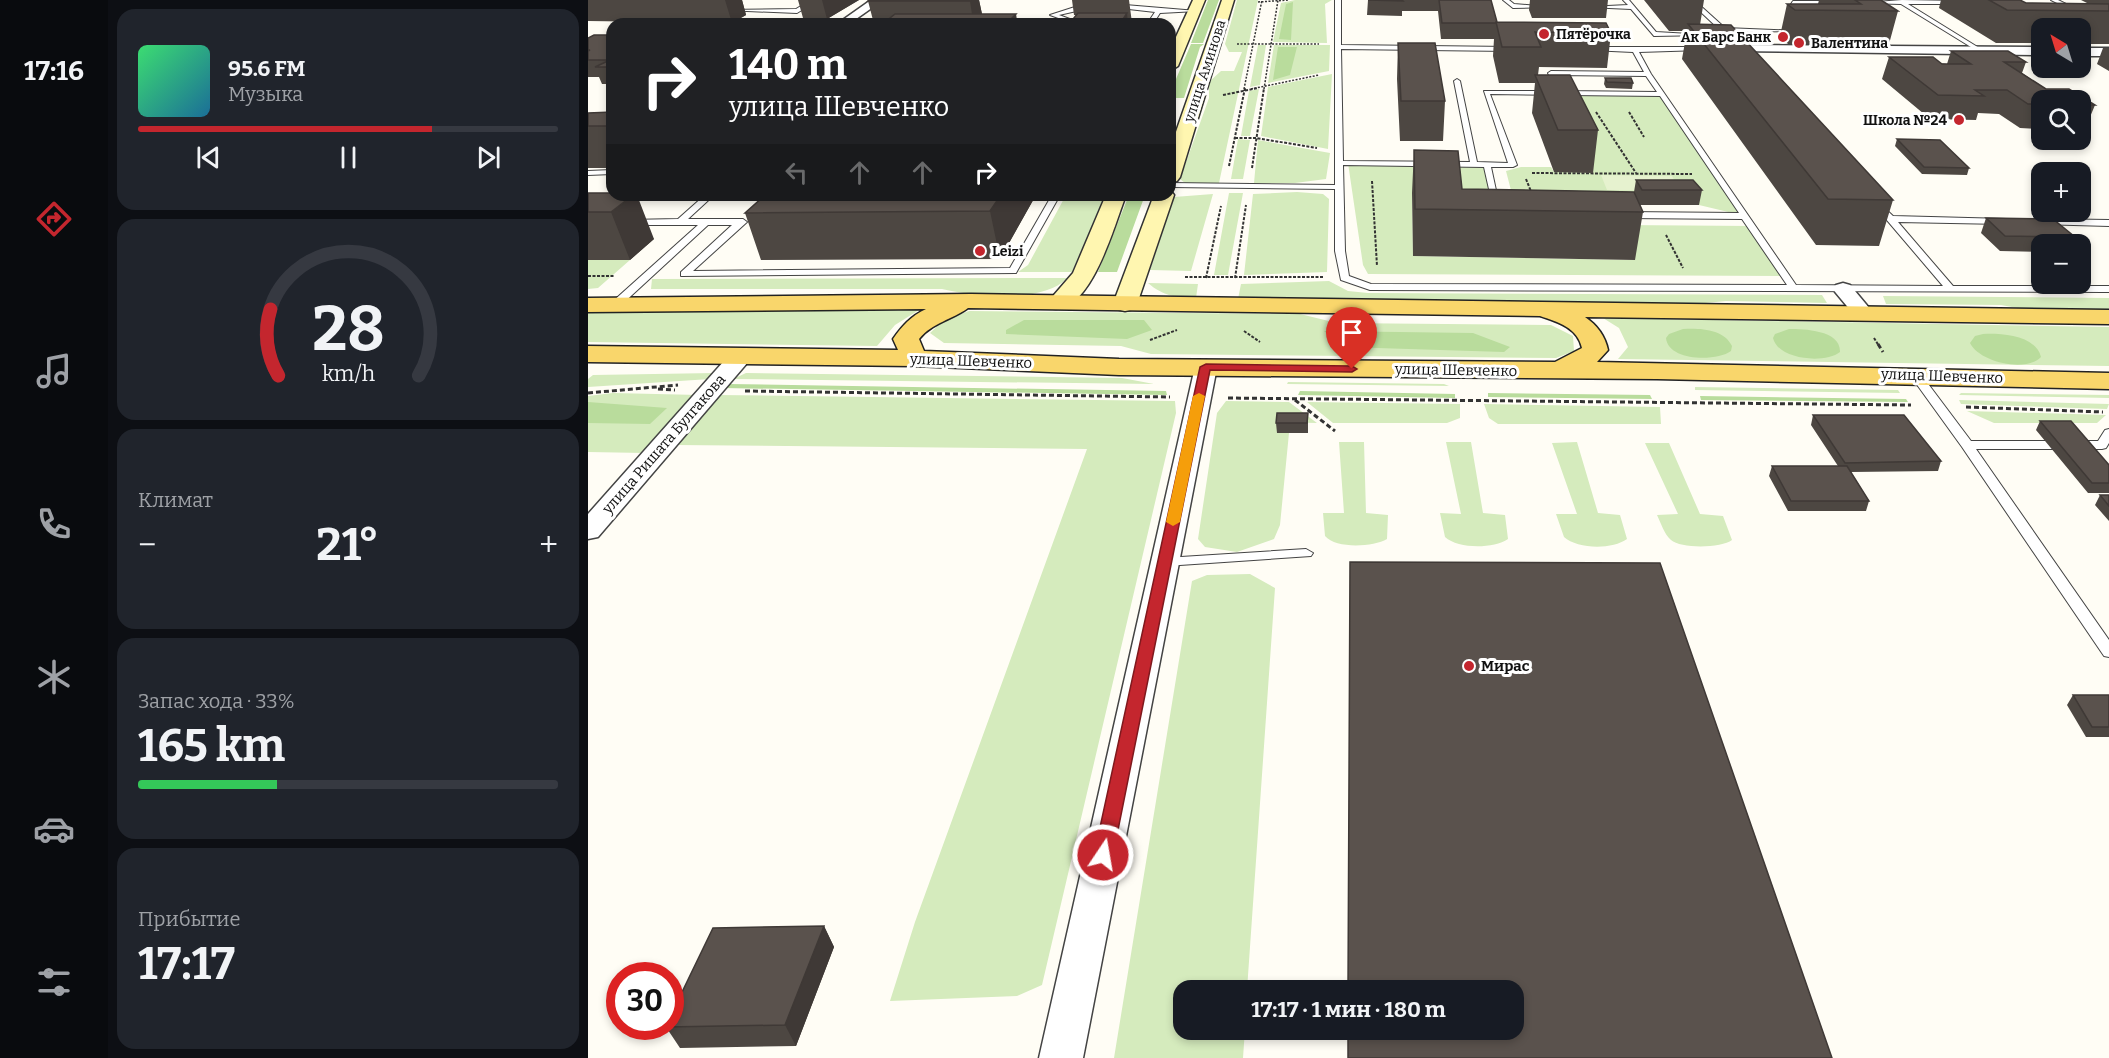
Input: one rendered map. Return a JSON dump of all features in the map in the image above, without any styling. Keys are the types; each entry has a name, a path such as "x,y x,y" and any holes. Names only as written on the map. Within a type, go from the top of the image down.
{"main road":[{"path":"914,358 906,339 914,327 945,309 970,301"},
{"path":"588,305 970,301 2109,317"},
{"path":"1535,308 1575,322 1588,330 1594,339 1595,350 1587,358 1554,372"},
{"name":"улица Шевченко","path":"588,354 914,358 1119,367 1202,382 1554,372 1907,375 2109,381"}],"street":[{"path":"851,18 878,0"},
{"name":"улица Аминова","path":"1176,146 1183,110 1228,0"},
{"name":"улица Аминова","path":"1176,44 1197,6"},
{"path":"1735,52 2031,51"},
{"path":"2091,52 2109,52"},
{"path":"1059,303 1084,275 1114,201"},
{"path":"1125,304 1162,201"},
{"path":"1843,289 1860,313"},
{"name":"улица Ришата Булгакова","path":"588,531 740,357"},
{"path":"1061,1058 1202,382"}],"lane":[{"path":"714,10 797,10 815,0"},
{"path":"1338,0 1340,251 1344,278 1370,287 2109,289"},
{"path":"1506,0 1513,6 1550,7"},
{"path":"1626,0 1654,34 1811,31"},
{"path":"1691,0 1724,33 1735,52"},
{"path":"2055,0 2109,27"},
{"path":"1902,2 1981,51"},
{"path":"1858,3 1960,2"},
{"path":"1817,20 1792,3 1847,3"},
{"path":"1062,18 1053,15 1078,8 1125,6 1158,11 1197,6"},
{"path":"1585,7 1632,7"},
{"path":"1154,18 1158,11"},
{"path":"1338,46 1516,49"},
{"path":"1587,49 1714,49"},
{"path":"1635,50 1648,74 1794,289"},
{"path":"1560,93 1551,73 1648,74"},
{"path":"1457,81 1474,165"},
{"path":"1339,163 1513,165 1486,92 1662,94"},
{"path":"1487,165 1499,214 1509,214"},
{"path":"588,173 606,172"},
{"path":"1176,185 1339,187"},
{"path":"1868,194 1952,290"},
{"path":"680,222 703,201"},
{"path":"740,222 684,274 1013,271 1053,201"},
{"path":"1610,215 1745,216"},
{"path":"1891,219 2017,221"},
{"path":"623,222 751,222"},
{"path":"615,305 706,222"},
{"path":"2029,222 2109,223"},
{"path":"1907,375 1939,406 2109,652"},
{"path":"1967,445 2102,445 2109,433"},
{"path":"1165,562 1306,553"}],"path":[{"path":"1205,288 1261,2 1290,0"},
{"path":"1183,277 1235,277 1278,1"},
{"path":"1234,44 1338,46"},
{"path":"1218,96 1338,71"},
{"path":"1594,109 1636,173"},
{"path":"1627,109 1644,137"},
{"path":"1235,138 1256,138 1339,152"},
{"path":"1371,163 1378,273"},
{"path":"1532,194 1524,174 1717,175"},
{"path":"1655,215 1687,276"},
{"path":"1860,313 1907,375"},
{"path":"1141,344 1179,329"},
{"path":"1243,330 1263,344"},
{"path":"588,393 640,388 710,391 1202,382 1293,399 1939,406 2109,412"},
{"path":"1287,393 1335,431"}],"green space":[{"path":"1208,0 1219,0 1203,43 1191,43"},
{"path":"1237,0 1258,0 1219,183 1185,183 1180,179 1209,98 1209,82 1221,71 1234,71 1242,52 1229,52 1225,44"},
{"path":"1295,0 1332,0 1325,4 1327,43 1273,42 1281,3"},
{"path":"1293,2 1291,40 1279,39 1286,4"},
{"path":"1191,44 1204,44 1200,47 1184,98 1176,98 1176,79"},
{"path":"1258,45 1266,45 1260,85 1250,87"},
{"path":"1274,45 1330,45 1329,71 1268,83"},
{"path":"1278,47 1297,47 1290,75 1273,80"},
{"path":"1332,74 1328,149 1261,136 1268,87"},
{"path":"1259,89 1250,136 1241,136 1249,91"},
{"path":"1545,93 1662,94 1745,216 1699,205 1513,198 1506,171 1521,167 1551,167 1554,172"},
{"path":"1238,139 1250,140 1243,179 1231,179"},
{"path":"1258,140 1330,153 1326,179 1295,183 1254,183"},
{"path":"1348,163 1487,165 1497,208 1412,194 1413,256 1635,260 1623,225 1752,226 1785,276 1368,274 1363,265"},
{"path":"1601,175 1672,176 1680,191 1607,190"},
{"path":"1297,192 1323,194 1329,199 1327,272 1244,275 1253,194"},
{"path":"1229,193 1243,193 1228,275 1214,275"},
{"path":"1213,194 1191,271 1150,270 1173,201 1176,201 1176,197"},
{"path":"1063,201 1102,201 1072,272 1018,272 1028,265"},
{"path":"1127,201 1143,201 1117,272 1098,272"},
{"path":"588,260 630,260 598,288 588,289"},
{"path":"1067,278 1042,292 1007,296 971,294 942,289 651,289 652,279"},
{"path":"1329,281 1348,291 1368,293 1822,295 1827,303 1726,301 1685,305 1238,299 1241,284"},
{"path":"1148,283 1198,284 1196,298 1170,295"},
{"path":"1883,296 2109,298 2109,313 2040,312 2001,305 1886,304"},
{"path":"588,310 919,310 895,325 877,346 588,342"},
{"path":"969,311 1300,314 1337,323 1551,325 1573,336 1574,351 1556,358 1151,354 1121,346 944,343 930,333 944,320"},
{"path":"1603,318 2109,327 2109,366 1618,359 1628,347 1619,328"},
{"path":"1024,320 1144,320 1152,330 1127,339 1006,334 1006,330"},
{"path":"1683,329 1704,329 1717,333 1728,340 1732,346 1731,351 1724,355 1704,358 1683,355 1669,346 1666,338 1669,334"},
{"path":"1789,329 1812,330 1828,335 1835,339 1840,352 1833,356 1814,359 1783,351 1773,338 1775,334"},
{"path":"1324,331 1473,333 1510,347 1504,352 1345,347"},
{"path":"2008,335 2025,340 2038,350 2041,357 2034,362 2014,365 1992,360 1975,350 1970,343 1975,336"},
{"path":"715,373 710,379 588,387 588,379 593,375"},
{"path":"746,373 1122,378 1154,384 733,379"},
{"path":"1288,382 1444,384 1449,386 1287,384"},
{"path":"728,384 1166,391 1167,395 723,388"},
{"path":"1695,387 1898,390 1900,393 1695,390"},
{"path":"1300,391 1455,394 1455,398 1298,395"},
{"path":"613,393 699,395 645,453 588,452 588,396"},
{"path":"1488,393 1650,395 1652,399 1488,397"},
{"path":"1961,393 2109,395 2109,398 1959,395"},
{"path":"718,395 1175,401 1176,413 1042,985 1017,996 890,1001 915,922 1087,449 675,445"},
{"path":"1700,396 1906,399 1908,402 1701,400"},
{"path":"1959,400 2109,404 2107,409 1961,404"},
{"path":"1226,401 1289,402 1317,423 1278,422 1289,433 1280,525 1274,539 1237,552 1205,547 1198,539 1217,413"},
{"path":"588,402 667,408 650,424 588,423"},
{"path":"1307,402 1460,404 1460,418 1447,423 1333,423"},
{"path":"1484,404 1660,407 1661,424 1498,424 1489,418"},
{"path":"1967,411 2106,415 2097,423 1994,423"},
{"path":"1339,442 1364,442 1366,513 1388,515 1387,539 1381,542 1346,545 1325,536 1323,513 1344,513"},
{"path":"1446,442 1471,442 1483,513 1505,515 1508,539 1494,545 1467,546 1445,537 1440,513 1461,514"},
{"path":"1577,442 1598,513 1620,515 1627,539 1621,543 1595,547 1577,544 1564,537 1556,514 1577,514 1552,443"},
{"path":"1645,443 1669,443 1700,514 1723,516 1732,540 1720,545 1692,546 1676,543 1669,538 1657,515 1678,514"},
{"path":"1250,574 1275,588 1248,980 1173,980 1173,1040 1244,1040 1243,1058 1114,1058 1192,581 1207,575"}],"building":[{"path":"869,0 971,0 868,1"},
{"path":"1439,0 1491,0 1497,22 1442,23"},
{"path":"1855,0 1881,0 1898,11 1795,10 1787,4 1861,4"},
{"path":"1989,0 2109,4 2109,11 2007,10"},
{"path":"1078,13 1127,13 1124,18 1074,18"},
{"path":"895,14 1016,14 1012,18 890,18"},
{"path":"1496,22 1606,23 1611,33 1535,32 1541,47 1502,47"},
{"path":"1688,24 1731,25 1893,200 1828,199"},
{"path":"594,35 606,35 606,60 588,60 590,50 588,50 588,38"},
{"path":"1398,43 1435,43 1445,101 1401,101"},
{"path":"1951,51 2008,51 2026,62 2004,62 2046,89 2071,90 2031,90 2031,104 2007,90 1975,90 1984,96 1938,95 1889,57 1933,57 1942,64 1971,64"},
{"path":"606,62 606,67 595,67"},
{"path":"1535,75 1570,75 1598,130 1558,130"},
{"path":"1605,78 1631,78 1633,83 1607,82"},
{"path":"606,112 606,126 588,126 588,113"},
{"path":"1897,139 1940,140 1969,168 1924,167"},
{"path":"1414,150 1458,151 1462,189 1634,192 1643,212 1415,209"},
{"path":"1636,180 1693,180 1702,190 1642,190"},
{"path":"588,193 606,193 606,201 625,201 611,212 588,212"},
{"path":"758,201 997,201 990,211 745,213"},
{"path":"1986,218 2031,219 2031,222 2057,222 2071,234 2031,234 2031,236 2005,236"},
{"path":"1277,413 1308,413 1307,423 1276,423"},
{"path":"1813,415 1904,415 1941,461 1845,463"},
{"path":"2040,421 2071,421 2109,465 2109,483 2092,483"},
{"path":"1772,466 1847,466 1869,501 1791,501"},
{"path":"2100,495 2109,495 2109,506"},
{"path":"1350,562 1660,563 1832,1058 1348,1058 1348,1040 1524,1040 1524,980 1348,980"},
{"path":"2073,695 2109,695 2109,727 2092,727"},
{"path":"824,926 785,1025 684,1027 684,988 713,928"}],"slow traffic":[{"path":"1173,522 1199,396"}],"place":[{"name":"Пятёрочка","path":"1544,34"},
{"name":"Ак Барс Банк","path":"1783,37"},
{"name":"Валентина","path":"1799,43"},
{"name":"Школа №24","path":"1959,120"},
{"name":"Leizi","path":"980,251"},
{"name":"Мирас","path":"1469,666"}],"route":[{"path":"1103,855 1206,367 1352,369"}]}
